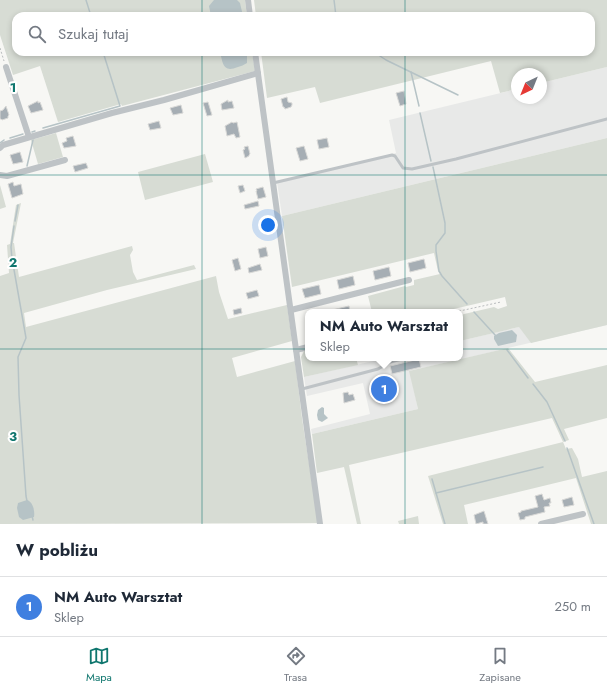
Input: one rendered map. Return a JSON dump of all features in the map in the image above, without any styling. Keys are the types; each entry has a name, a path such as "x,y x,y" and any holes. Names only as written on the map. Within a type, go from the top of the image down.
{"street":[{"path":"248,0 250,12"},
{"path":"256,56 320,524"},
{"path":"6,67 29,137"},
{"path":"0,148 3,145 29,137 258,73"},
{"path":"0,175 7,176 65,160"},
{"path":"291,310 409,280"},
{"path":"296,350 305,348"},
{"path":"541,524 583,514"}],"lane":[{"path":"273,183 392,155 395,156 403,168 412,169 607,119"},
{"path":"302,389 378,369 394,361"}],"path":[{"path":"0,48 6,67"},
{"path":"463,310 501,302"}],"shaded area":[{"path":"0,0 245,0 246,12 12,12 12,56 253,56 255,71 122,106 121,104 58,122 40,66 13,75 0,35"},
{"path":"214,0 237,0 240,3 242,12 210,12 209,6"},
{"path":"254,0 607,0 607,67 547,82 547,68 511,68 511,90 500,93 491,61 320,103 315,87 267,98 262,56 595,56 595,12 256,12"},
{"path":"221,56 247,56 247,63 233,69 227,68 223,64"},
{"path":"607,67 607,138 282,216 277,182 396,153 389,120 511,90 511,104 547,104 547,82"},
{"path":"56,133 63,157 38,164 31,140"},
{"path":"607,138 607,325 531,343 519,327 463,340 463,314 494,307 498,309 507,306 505,297 454,309 371,309 368,296 414,285 414,280 440,274 434,253 292,287 282,216"},
{"path":"205,154 213,182 145,200 138,172"},
{"path":"0,185 6,207 0,209"},
{"path":"21,203 13,243 19,277 132,246 133,250 130,255 133,272 137,280 194,265 196,269 107,290 24,313 26,327 216,276 219,292 228,319 287,305 292,341 232,358 237,377 295,361 318,523 0,524 0,276 9,273 7,245 10,244 16,205"},
{"path":"607,306 607,325 463,359 463,340"},
{"path":"512,330 517,335 516,342 498,346 494,336 499,333"},
{"path":"508,348 535,382 607,365 607,418 564,429 569,440 563,442 552,418 349,465 361,524 357,524 344,467 317,473 312,434 418,409 409,371 452,361 463,361 463,358"},
{"path":"305,351 305,361 357,361 358,365 304,377 301,357"},
{"path":"373,361 453,361 410,371 418,409 312,434 311,429 370,414 363,383 307,396 304,377"},
{"path":"322,407 324,408 324,414 328,418 322,422 318,420 317,415 318,410"},
{"path":"563,442 566,449 572,448 578,459 582,477 607,471 607,524 591,524 576,478 464,505 468,524 443,524 428,476"},
{"path":"27,500 33,507 34,517 23,520 19,517 17,508 18,503"},
{"path":"418,516 419,524 399,524 398,521"}],"building":[{"path":"404,91 406,104 400,106 396,93"},
{"path":"287,97 288,102 292,103 292,105 291,107 285,109 281,99"},
{"path":"228,100 228,102 232,101 234,108 222,110 221,104"},
{"path":"38,101 38,103 40,102 43,110 31,113 28,106"},
{"path":"208,102 212,115 207,116 203,103"},
{"path":"181,105 183,113 173,115 170,108"},
{"path":"6,106 9,115 8,118 2,120 0,119 0,111"},
{"path":"159,121 161,128 150,130 148,124"},
{"path":"232,122 237,122 240,137 236,138 234,134 227,136 225,126"},
{"path":"73,136 76,146 64,148 62,143 67,141 66,138"},
{"path":"327,138 329,147 319,149 317,140"},
{"path":"248,146 250,154 245,158 243,150 245,149 244,147"},
{"path":"304,146 308,159 300,161 296,148"},
{"path":"20,152 23,162 13,164 10,155"},
{"path":"86,163 88,168 75,172 73,166"},
{"path":"13,182 14,186 21,184 23,194 12,198 8,184"},
{"path":"243,185 245,191 240,193 238,186"},
{"path":"263,187 266,197 258,199 256,189"},
{"path":"258,201 259,206 245,209 244,205"},
{"path":"266,247 268,256 260,258 258,249"},
{"path":"238,258 241,269 235,271 232,260"},
{"path":"424,259 426,268 410,272 408,263"},
{"path":"260,264 262,270 249,273 248,268"},
{"path":"389,267 391,276 375,280 373,271"},
{"path":"353,276 355,285 339,289 337,280"},
{"path":"319,285 321,294 305,298 302,289"},
{"path":"257,290 259,296 248,299 246,293"},
{"path":"349,306 350,309 336,309"},
{"path":"241,308 242,313 234,315 233,310"},
{"path":"411,361 420,361 421,367 392,374 390,366"},
{"path":"386,381 387,385 390,384 391,391 383,393 381,382"},
{"path":"348,392 349,395 353,394 355,400 344,403 343,393"},
{"path":"542,494 544,500 550,498 551,503 549,503 550,506 544,507 545,512 525,517 525,519 520,520 518,513 538,507 535,496"},
{"path":"572,497 574,505 564,507 562,500"},
{"path":"484,511 488,524 483,524 483,522 476,524 474,515"}],"waterway":[{"path":"86,0 90,12"},
{"path":"334,0 336,12"},
{"path":"43,128 120,106 104,56"},
{"path":"380,56 458,95"},
{"path":"411,72 419,106"},
{"path":"420,113 431,161"},
{"path":"10,138 23,134"},
{"path":"0,143 4,140"},
{"path":"27,166 33,140"},
{"path":"433,167 445,223 445,233 436,245 439,271 467,304"},
{"path":"15,221 18,205"},
{"path":"12,259 11,247 14,226"},
{"path":"13,264 26,338 18,357 19,395 27,501"},
{"path":"474,312 496,336"},
{"path":"507,350 528,378"},
{"path":"533,384 547,402 565,441"},
{"path":"567,448 594,524"},
{"path":"436,493 543,467"},
{"path":"432,479 445,524"},
{"path":"32,516 33,520"}],"place":[{"name":"NM Auto Warsztat","path":"384,389"}]}
